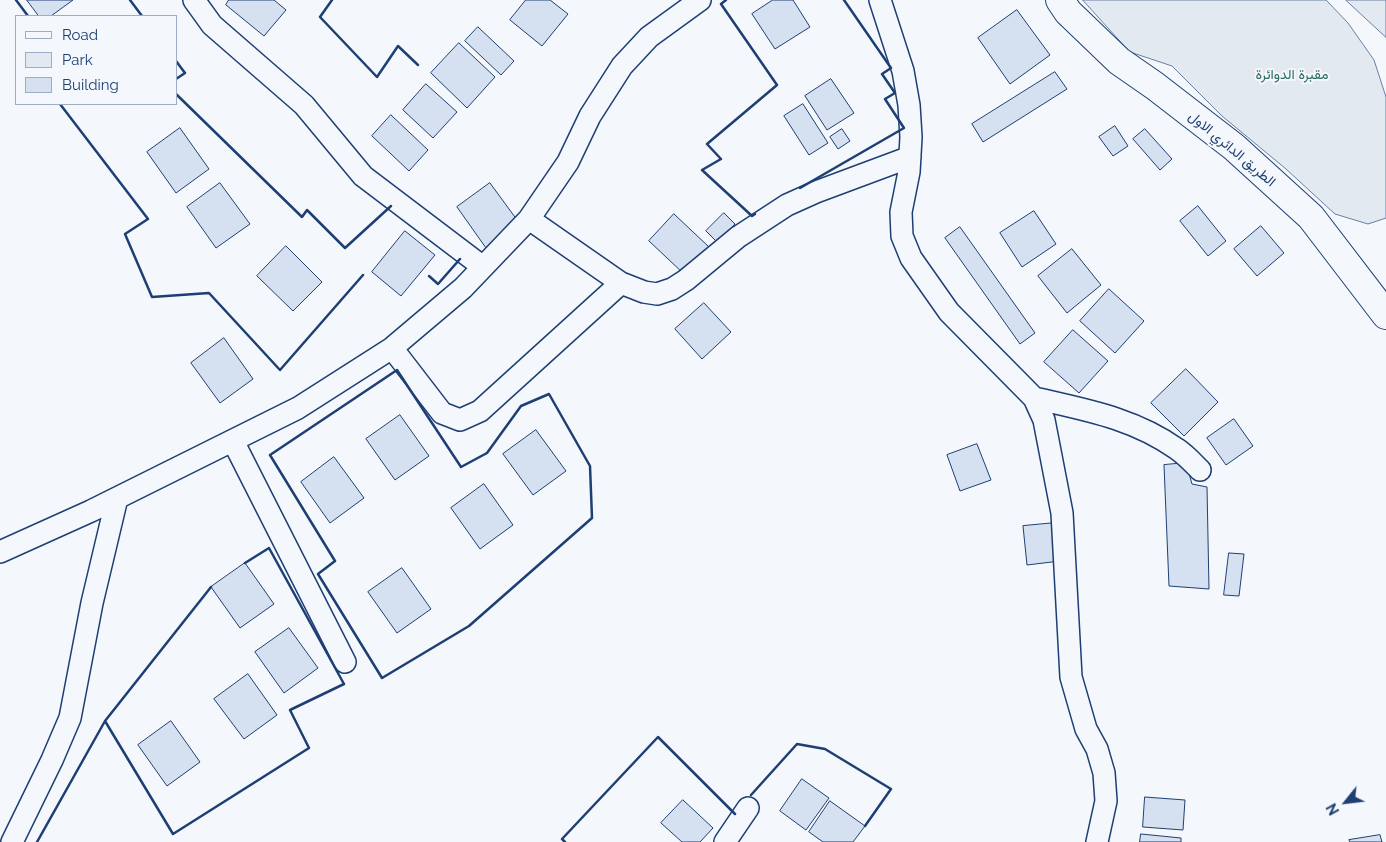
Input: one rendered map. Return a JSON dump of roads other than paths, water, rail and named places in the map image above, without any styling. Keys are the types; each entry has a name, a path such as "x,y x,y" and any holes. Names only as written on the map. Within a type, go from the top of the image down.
{"main road":[{"name":"الطريق الدائري الاول","path":"1060,0 1068,12 1119,61 1155,86 1234,147 1311,217 1386,315"}],"street":[{"path":"194,0 212,25 304,105 363,176 483,267"},
{"path":"0,552 117,498 298,408 392,348 463,288 529,220 568,162 590,116 622,66 649,38 700,0"},
{"path":"880,0 903,71 909,105 910,157 901,212 902,236 911,258 949,312 1034,398 1044,420 1062,513 1071,677 1083,721 1097,749 1104,773 1106,801 1097,842"},
{"path":"529,220 621,283 644,292 657,294 672,289 686,280 738,237 787,205 816,192 910,157"},
{"path":"392,348 442,413 460,420 480,411 621,283"},
{"path":"1034,398 1116,418 1137,426 1179,450 1200,470"},
{"path":"233,440 345,662"},
{"path":"12,842 70,718 92,603 117,498"},
{"path":"725,842 748,808"}],"park label":[{"name":"مقبرة الدوائرة","path":"1292,75"}]}
